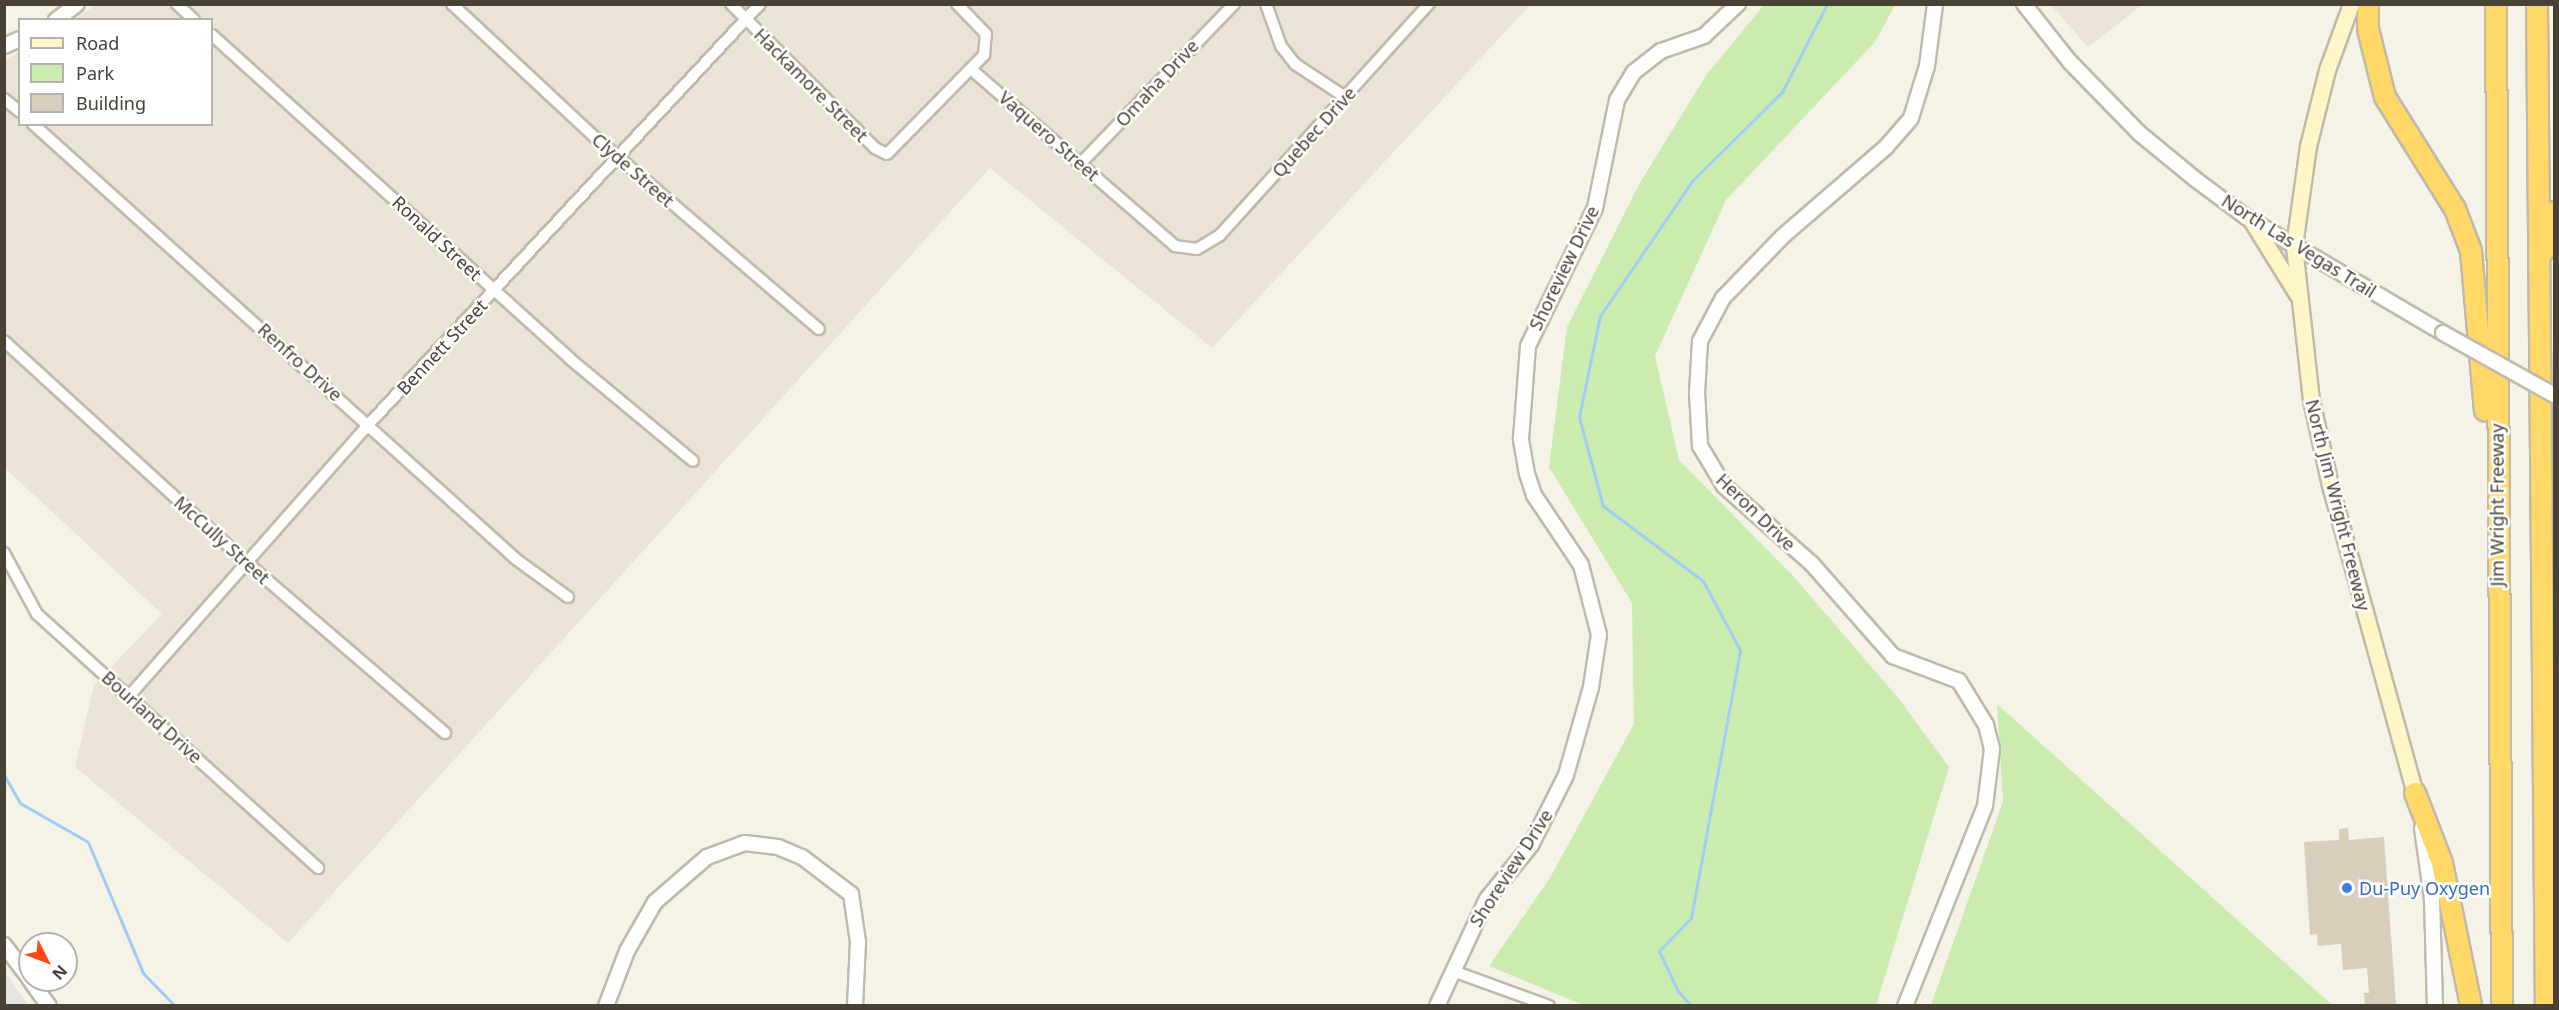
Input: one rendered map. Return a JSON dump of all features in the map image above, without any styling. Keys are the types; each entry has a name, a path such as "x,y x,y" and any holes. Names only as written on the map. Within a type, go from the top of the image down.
{"highway":[{"path":"2368,4 2368,28 2385,97 2455,209 2471,251 2480,310 2487,441 2496,456"},
{"name":"Jim Wright Freeway","path":"2496,4 2496,456 2502,1005"},
{"path":"2537,4 2546,1005"},
{"path":"2540,261 2552,234 2554,212"},
{"path":"2415,793 2442,863 2471,1005"}],"main road":[{"name":"North Jim Wright Freeway","path":"2351,4 2327,70 2308,146 2294,246 2302,302 2311,400 2330,485 2415,793"},
{"path":"2251,220 2302,302"}],"street":[{"path":"59,18 77,4"},
{"path":"177,4 192,18"},
{"name":"Clyde Street","path":"452,4 618,158 819,329"},
{"name":"Hackamore Street","path":"730,4 875,148 888,154 972,70"},
{"name":"Bennett Street","path":"130,695 245,561 369,424 760,4"},
{"path":"957,4 987,39 984,55 972,70"},
{"name":"Omaha Drive","path":"1081,163 1234,4"},
{"path":"1266,4 1281,46 1295,64 1345,97"},
{"name":"Quebec Drive","path":"1192,249 1220,235 1430,4"},
{"name":"Shoreview Drive","path":"1437,1005 1487,899 1531,845 1566,776 1592,687 1599,635 1581,565 1534,495 1527,474 1521,439 1528,346 1594,208 1617,100 1634,72 1661,51 1704,36 1738,4"},
{"name":"Heron Drive","path":"1905,1005 1985,806 1992,757 1986,725 1959,681 1893,656 1812,564 1724,486 1700,446 1697,393 1700,341 1723,297 1783,236 1886,147 1911,118 1927,66 1935,4"},
{"name":"North Las Vegas Trail","path":"2024,4 2070,62 2139,133 2251,220 2554,396"},
{"name":"Ronald Street","path":"213,36 494,291 693,461"},
{"path":"4,46 18,40"},
{"name":"Vaquero Street","path":"972,70 1175,246 1192,249"},
{"path":"4,99 18,110"},
{"name":"Renfro Drive","path":"35,126 369,424 517,560 568,597"},
{"name":"McCully Street","path":"4,341 245,561 445,733"},
{"name":"Bourland Drive","path":"4,553 37,614 130,695 318,868"},
{"name":"North Jim Wright Freeway","path":"2415,793 2432,899 2435,1005"},
{"path":"606,1005 627,951 655,902 706,857 745,843 778,847 802,857 851,894 858,942 855,1005"},
{"path":"4,945 18,964"},
{"path":"1453,971 1549,1005"},
{"path":"39,992 49,1005"}],"shaded area":[{"path":"97,4 1530,5 1212,348 990,168 288,943 75,767 94,685 162,614 5,468 4,60 18,53 18,126 213,126 213,18 77,18"},
{"path":"2051,5 2142,5 2088,47"},
{"path":"4,972 28,1005 5,1005"}],"green space":[{"path":"1764,5 1895,5 1875,42 1726,200 1655,356 1679,460 1794,577 1899,699 1949,767 1876,1005 1583,1005 1489,966 1550,878 1634,724 1632,603 1549,467 1567,327 1641,181 1707,74"},
{"path":"1997,704 2332,1005 1931,1005 2003,802"}],"building":[{"name":"Du-Puy Oxygen","path":"2348,828 2349,840 2384,837 2396,1005 2365,1005 2364,993 2369,993 2367,968 2343,970 2341,944 2318,946 2317,934 2310,935 2304,842 2339,840 2339,829"}],"waterway":[{"path":"1691,1006 1678,991 1659,951 1691,918 1740,650 1703,581 1603,506 1579,417 1600,316 1692,181 1782,92 1827,4"},
{"path":"4,775 20,803 88,842 143,973 175,1006"}],"place":[{"name":"Du-Puy Oxygen","path":"2347,888"}]}
